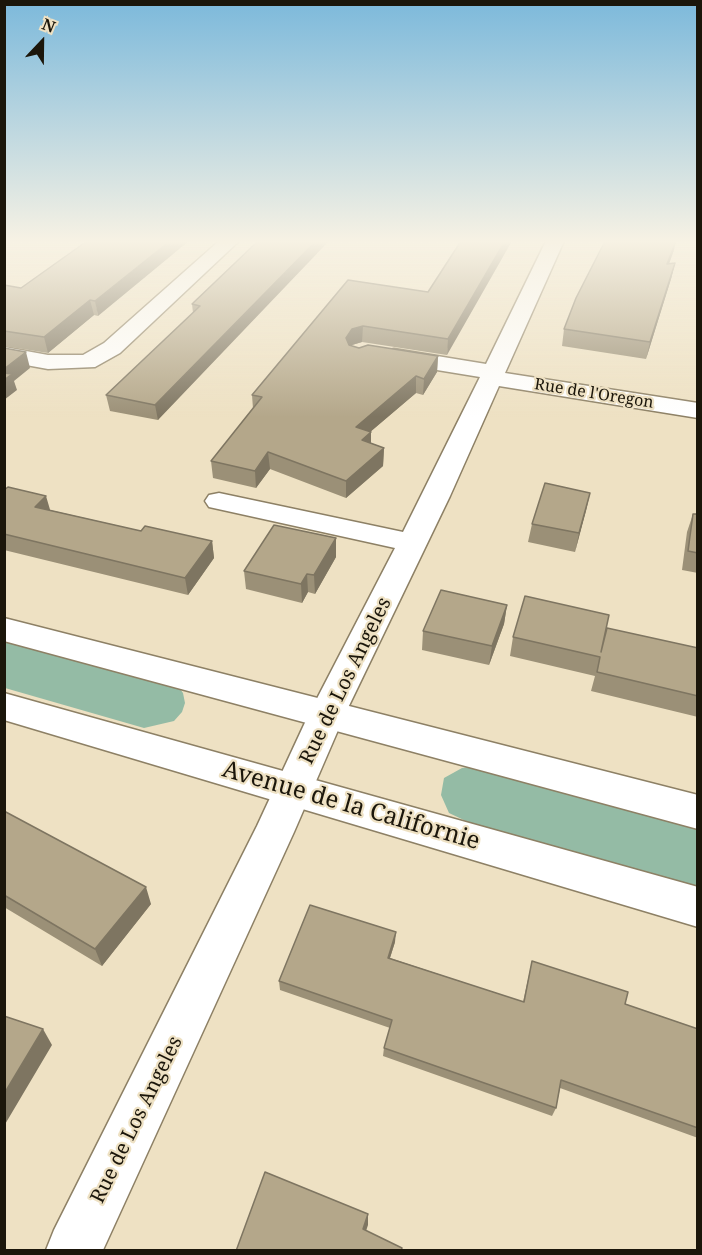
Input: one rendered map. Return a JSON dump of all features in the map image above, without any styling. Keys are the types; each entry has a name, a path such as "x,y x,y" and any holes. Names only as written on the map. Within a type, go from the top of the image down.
{"street":[{"path":"4,354 48,362 87,362 112,348 165,300"},
{"name":"Rue de Los Angeles","path":"74,1251 294,789 327,714 413,543 527,300"},
{"name":"Rue de l'Oregon","path":"373,353 698,411"},
{"path":"219,501 413,543"},
{"path":"4,629 698,812"},
{"name":"Avenue de la Californie","path":"4,706 698,907"}],"green space":[{"path":"4,637 175,682 183,693 185,703 182,712 174,721 144,728 5,688"},
{"path":"476,766 697,826 697,886 468,822 449,813 441,795 444,778 462,768"}],"building":[{"path":"4,300 97,300 90,300 44,337 4,331"},
{"path":"197,300 259,300 155,405 106,395 200,306 192,304"},
{"path":"332,300 471,300 448,339 363,326 352,329 346,338 349,345 359,348 368,345 438,356 424,379 416,376 356,427 371,432 362,440 384,448 346,481 268,452 255,471 211,461 262,397 252,395"},
{"path":"575,300 663,300 650,342 564,329"},
{"path":"4,348 26,352 4,369"},
{"path":"4,373 12,374 4,380"},
{"path":"545,483 590,493 579,533 532,524"},
{"path":"8,487 46,496 35,507 141,531 145,526 212,541 185,578 4,534 4,490"},
{"path":"693,514 698,514 698,553 688,551"},
{"path":"274,525 336,538 314,575 307,574 301,584 244,571"},
{"path":"441,590 507,605 492,646 423,631"},
{"path":"525,596 609,615 601,652 607,628 698,648 698,696 597,672 600,657 513,637"},
{"path":"4,811 146,887 95,949 4,895"},
{"path":"310,905 396,932 388,958 524,1002 532,961 628,992 625,1004 698,1029 698,1128 561,1080 556,1108 384,1048 392,1020 279,981"},
{"path":"4,1016 43,1029 4,1094"},
{"path":"265,1172 368,1214 363,1229 402,1248 401,1251 236,1251"}]}
